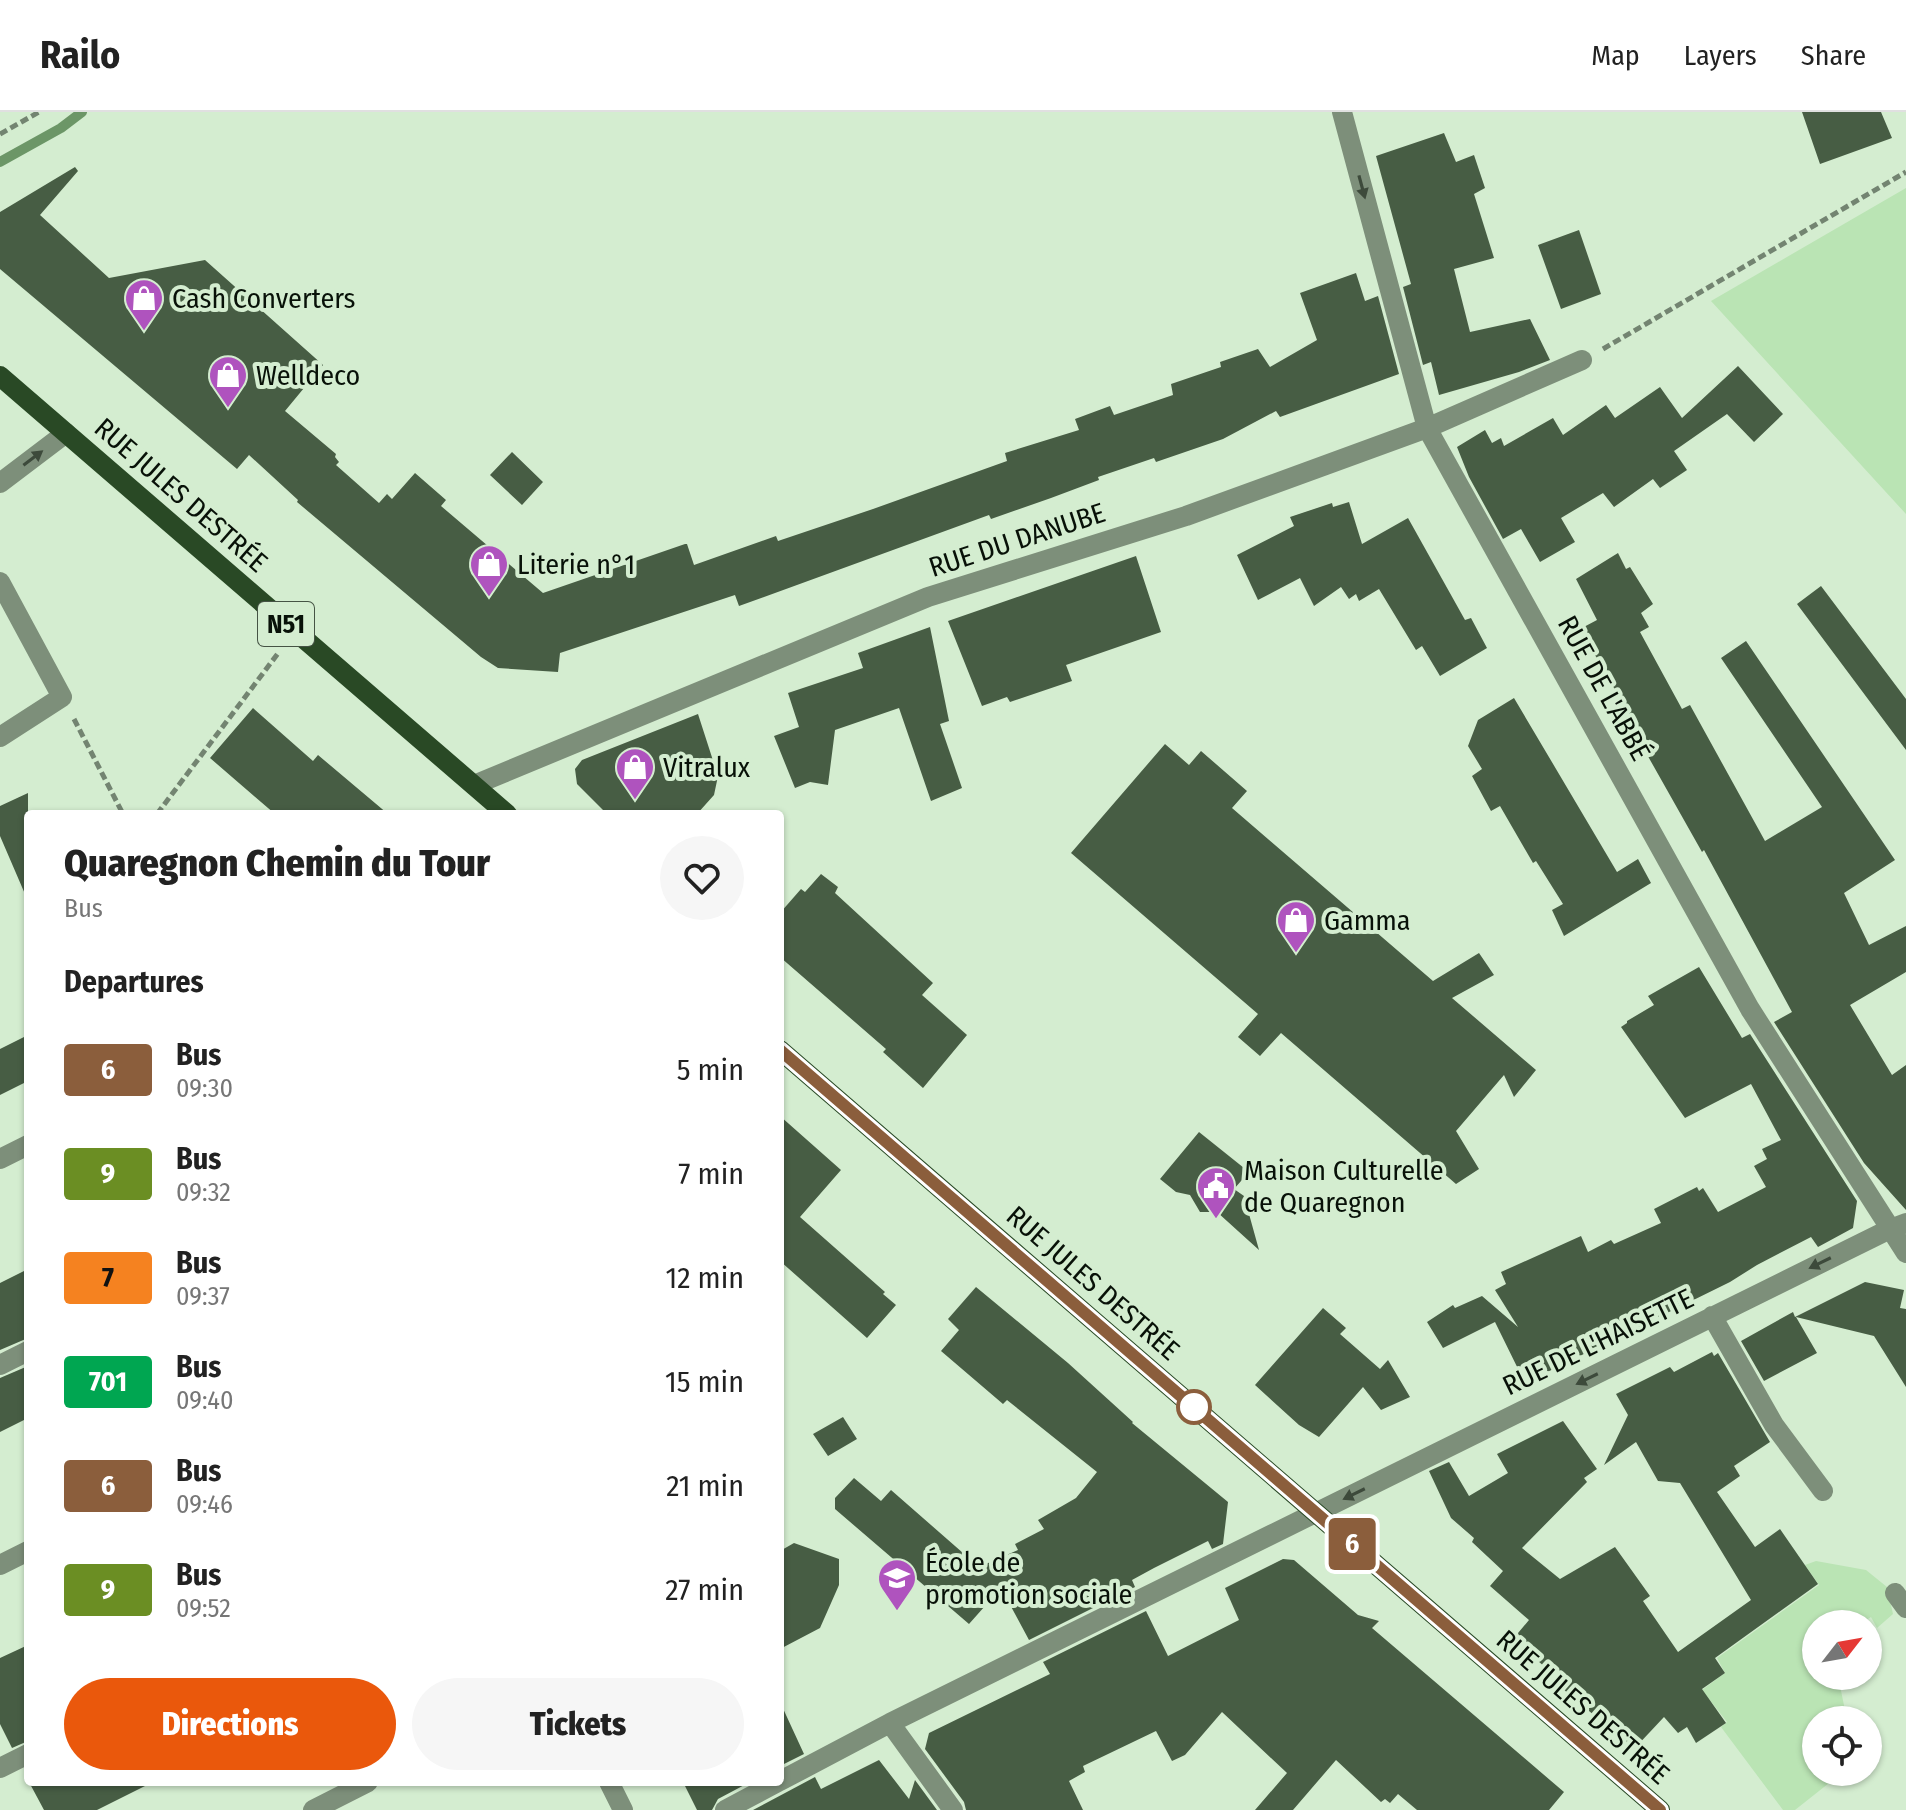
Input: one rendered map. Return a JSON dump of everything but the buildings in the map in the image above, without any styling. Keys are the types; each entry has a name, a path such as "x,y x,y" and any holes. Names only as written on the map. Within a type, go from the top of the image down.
{"main road":[{"name":"RUE JULES DESTRÉE","path":"0,376 502,810"},
{"name":"RUE JULES DESTRÉE","path":"784,1053 1660,1810"}],"street":[{"name":"RUE DE L'ABBÉ","path":"1342,112 1427,428 1750,1009 1898,1226 1906,1253"},
{"name":"RUE DU DANUBE","path":"474,785 928,597 1186,516 1427,428 1582,360"},
{"path":"0,483 66,433"},
{"path":"0,582 62,697 0,737"},
{"path":"0,1159 24,1147"},
{"name":"RUE DE L'HAISETTE","path":"784,1779 890,1723 1898,1226"},
{"path":"1712,1316 1774,1425 1823,1491"},
{"path":"0,1365 24,1353"},
{"path":"0,1565 24,1553"},
{"path":"890,1723 953,1810"},
{"path":"0,1768 24,1756"},
{"path":"313,1810 360,1786"},
{"path":"611,1786 623,1810"},
{"name":"RUE DE L'HAISETTE","path":"725,1810 771,1786"}],"path":[{"path":"0,134 39,112"},
{"path":"1582,360 1906,172"},
{"path":"160,810 295,631"},
{"path":"62,697 121,810"}],"green space":[{"path":"1906,188 1906,514 1711,301"},
{"path":"1816,1561 1866,1570 1887,1587 1893,1614 1882,1624 1882,1610 1802,1610 1802,1690 1841,1690 1844,1706 1802,1706 1802,1786 1825,1786 1795,1810 1783,1810 1721,1727 1727,1722 1702,1690 1725,1673 1717,1658 1819,1585 1805,1565"}],"waterway":[{"path":"0,162 61,128 82,112"}],"bus line":[{"name":"6","path":"784,1053 1660,1810"}],"place":[{"name":"Cash Converters","path":"144,332"},
{"name":"Welldeco","path":"228,409"},
{"name":"Literie n°1","path":"489,598"},
{"name":"Vitralux","path":"635,801"},
{"name":"Gamma","path":"1296,954"},
{"name":"Maison Culturelle de Quaregnon","path":"1216,1220"},
{"name":"École de promotion sociale","path":"897,1612"}]}
